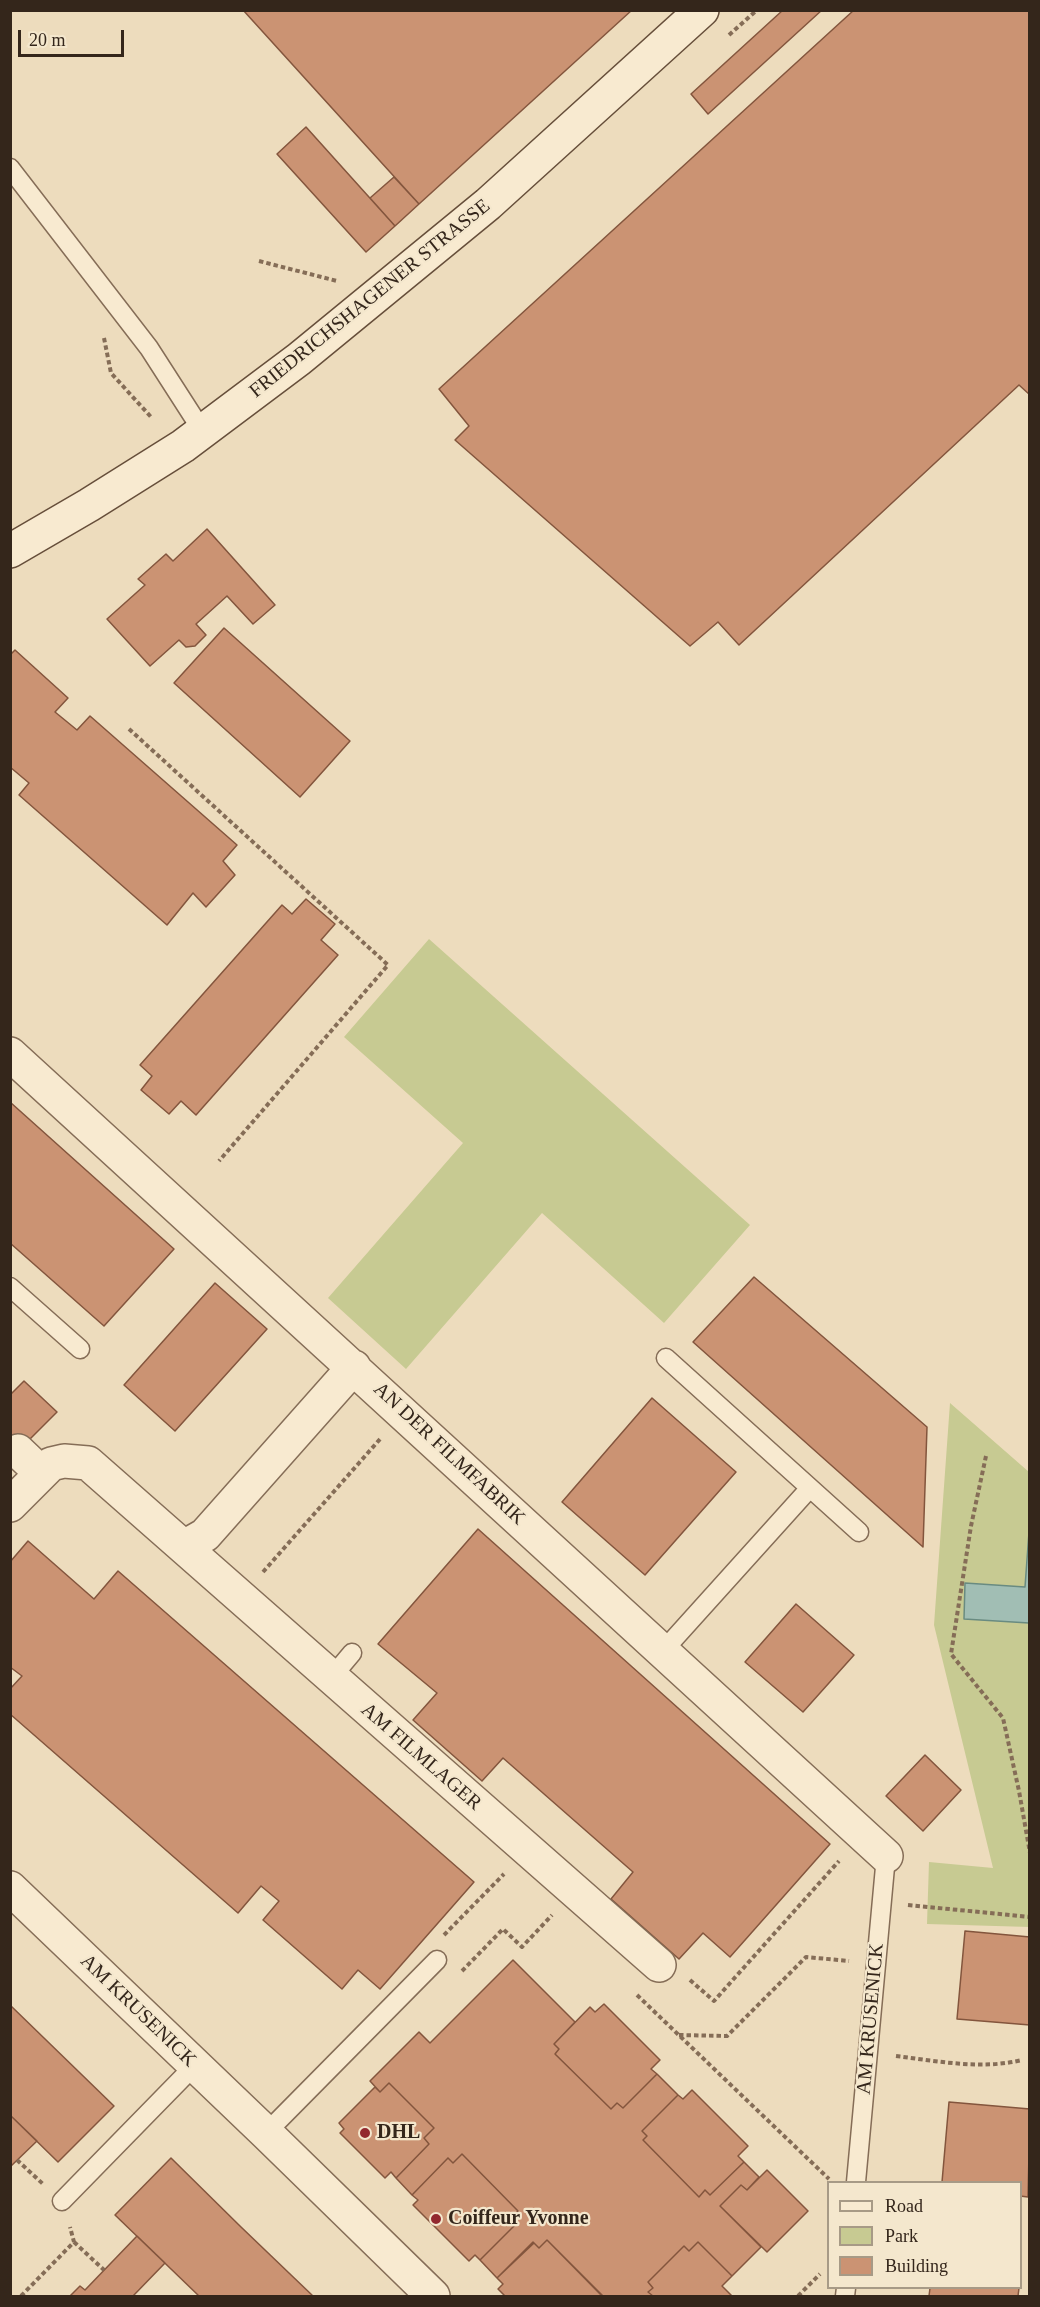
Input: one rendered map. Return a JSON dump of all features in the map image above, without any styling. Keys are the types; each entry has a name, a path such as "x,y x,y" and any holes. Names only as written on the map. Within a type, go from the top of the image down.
{"street":[{"name":"FRIEDRICHSHAGENER STRASSE","path":"10,552 203,432 299,359 488,204 702,10"},
{"name":"AN DER FILMFABRIK","path":"10,1054 354,1366 886,1856"},
{"path":"184,1547 205,1535 354,1366"},
{"name":"AM FILMLAGER","path":"10,1505 30,1462 88,1463 659,1965"},
{"name":"AM KRUSENICK","path":"10,1888 433,2296"}],"lane":[{"path":"10,168 149,348 203,432"},
{"path":"10,1287 80,1349"},
{"path":"666,1358 859,1532"},
{"path":"663,1651 809,1489"},
{"path":"331,1678 352,1653"},
{"name":"AM KRUSENICK","path":"856,2181 886,1856"},
{"path":"266,2133 437,1960"},
{"path":"62,2201 194,2066"}],"path":[{"path":"259,261 337,281"},
{"path":"129,729 388,965 219,1161"},
{"path":"241,1598 403,1412"},
{"path":"986,1456 971,1526 951,1654 1003,1719 1019,1791 1029,1852"},
{"path":"659,1965 671,1964 714,2001 863,1834"},
{"path":"882,1903 1029,1917"},
{"path":"460,1974 503,1929 522,1947 553,1914"},
{"path":"679,2035 727,2036 806,1957 876,1964"},
{"path":"629,1987 831,2181"},
{"path":"868,2053 976,2065 1003,2064 1022,2060"},
{"path":"62,2201 74,2242 104,2270"},
{"path":"21,2296 74,2242"},
{"path":"798,2296 821,2274"}],"green space":[{"path":"429,939 750,1225 664,1323 542,1213 406,1369 328,1298 463,1143 344,1037"},
{"path":"950,1403 1029,1472 1030,1532 1025,1587 966,1583 964,1618 1029,1623 1030,1927 927,1924 929,1862 993,1868 934,1625"}],"water":[{"path":"1029,1532 1029,1623 964,1619 965,1583 1025,1587"}],"building":[{"path":"243,10 632,10 419,204"},
{"path":"783,10 822,10 708,114 691,94"},
{"path":"854,10 1030,10 1030,395 1019,385 739,645 718,622 690,646 455,440 469,426 439,389"},
{"path":"306,127 395,226 366,252 277,154"},
{"path":"394,177 419,204 395,226 370,198"},
{"path":"207,529 275,605 253,624 227,596 196,624 206,635 195,646 186,647 179,640 150,666 107,619 145,585 138,579 166,554 173,561"},
{"path":"224,628 350,741 300,797 174,683"},
{"path":"15,650 68,698 55,712 77,730 90,716 237,845 223,861 235,875 206,907 193,893 167,925 19,795 29,783 10,767 10,655"},
{"path":"306,899 335,924 321,940 338,955 196,1115 181,1101 169,1114 141,1090 152,1076 140,1065 282,905 292,914"},
{"path":"10,1102 174,1249 104,1326 10,1243"},
{"path":"754,1277 927,1427 923,1547 693,1342"},
{"path":"215,1283 267,1329 175,1431 124,1385"},
{"path":"24,1381 57,1412 10,1459 10,1395"},
{"path":"652,1398 736,1472 645,1575 562,1502"},
{"path":"478,1529 830,1844 730,1957 703,1933 679,1959 611,1899 633,1872 503,1758 482,1781 413,1720 437,1693 378,1644"},
{"path":"28,1541 94,1599 118,1571 474,1882 380,1989 358,1970 342,1989 263,1920 279,1901 261,1886 238,1913 10,1714 10,1689 22,1676 10,1667 10,1562"},
{"path":"796,1604 854,1655 803,1712 745,1662"},
{"path":"925,1755 961,1790 923,1831 886,1796"},
{"path":"965,1931 1030,1937 1030,2025 957,2019"},
{"path":"513,1960 575,2022 554,2044 559,2049 555,2054 611,2109 617,2103 623,2108 657,2074 678,2095 642,2131 647,2136 643,2140 699,2197 705,2190 710,2195 744,2162 759,2177 747,2190 741,2185 720,2206 761,2247 732,2276 698,2242 689,2251 684,2246 648,2282 653,2288 648,2292 653,2296 602,2296 547,2240 539,2248 533,2242 497,2278 480,2260 514,2226 509,2221 518,2211 462,2154 453,2163 448,2158 412,2195 396,2178 429,2144 424,2138 434,2128 389,2083 380,2092 370,2081 419,2032 430,2043"},
{"path":"604,2004 660,2060 651,2069 657,2074 623,2108 617,2103 611,2109 555,2054 559,2049 554,2044 590,2007 595,2012"},
{"path":"10,2005 114,2106 58,2162 10,2115"},
{"path":"389,2083 434,2128 424,2138 429,2144 396,2178 391,2172 385,2178 340,2133 344,2129 339,2123 375,2087 380,2092"},
{"path":"692,2090 748,2146 738,2156 744,2162 710,2195 705,2190 699,2197 643,2140 647,2136 642,2131 678,2095 683,2099"},
{"path":"949,2102 1030,2109 1028,2197 1022,2196 1022,2181 942,2181"},
{"path":"10,2115 37,2141 10,2167"},
{"path":"462,2154 518,2211 509,2221 514,2226 480,2260 475,2255 469,2261 413,2205 418,2200 412,2195 448,2158 453,2163"},
{"path":"171,2158 313,2296 199,2296 115,2215"},
{"path":"767,2170 808,2211 767,2252 720,2206 741,2185 747,2190"},
{"path":"137,2236 165,2263 133,2296 70,2296 80,2286 85,2290"},
{"path":"547,2240 603,2296 505,2296 498,2289 503,2284 497,2278 534,2243 539,2248"},
{"path":"698,2242 732,2276 722,2286 732,2296 653,2296 648,2292 653,2288 648,2282 684,2246 689,2251"},
{"path":"930,2289 1019,2289 1018,2296 929,2296"}],"place":[{"name":"DHL","path":"365,2133"},
{"name":"Coiffeur Yvonne","path":"436,2219"}]}
